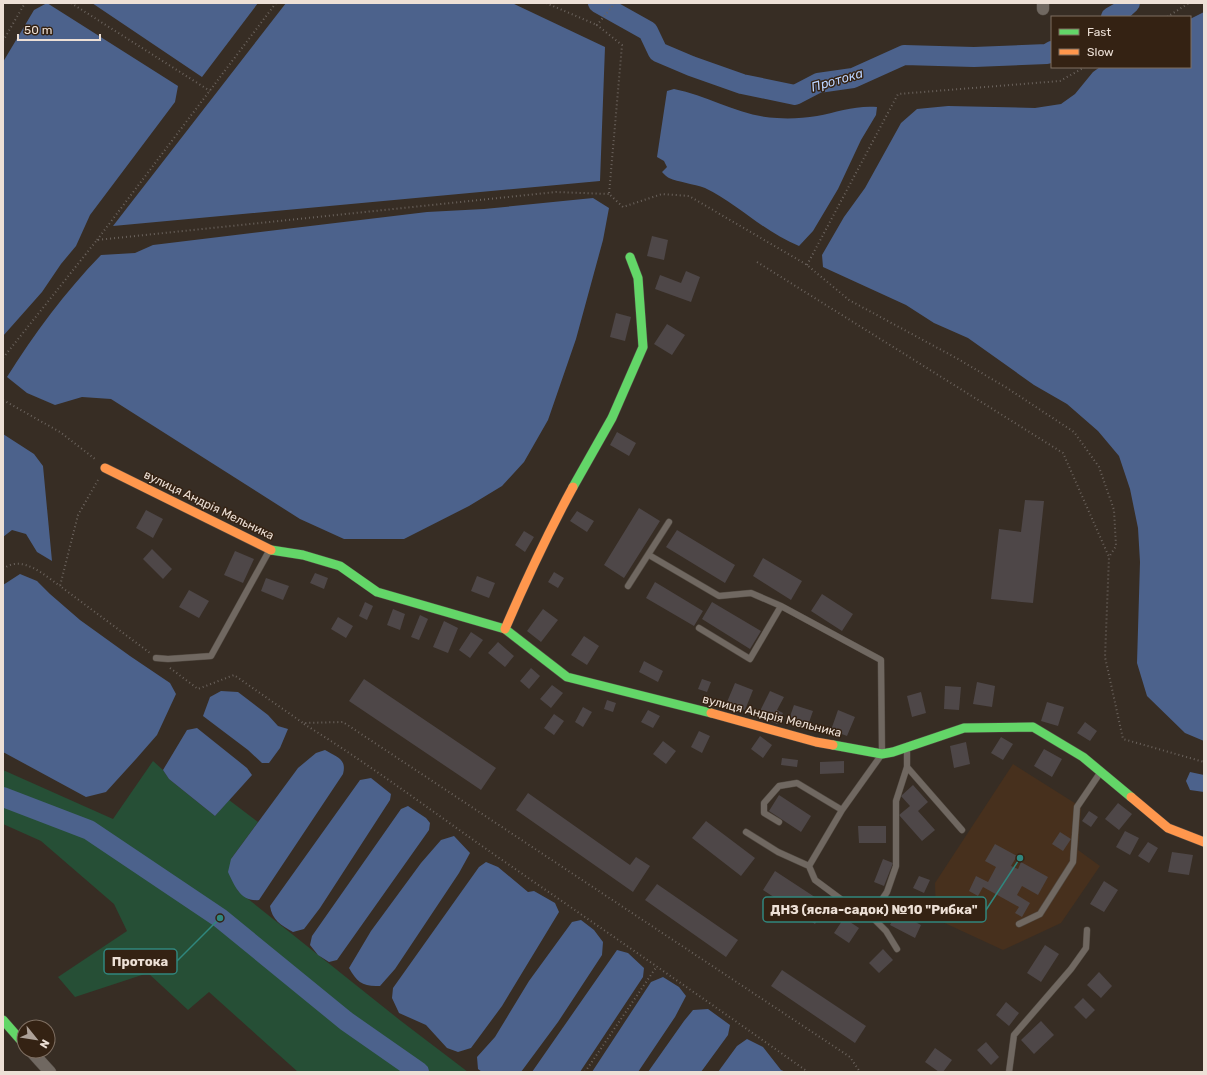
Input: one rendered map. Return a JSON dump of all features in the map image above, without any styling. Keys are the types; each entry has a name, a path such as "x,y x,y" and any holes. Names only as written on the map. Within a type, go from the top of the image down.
{"street":[{"path":"505,629 524,584 556,518 612,418 643,347 638,278 630,257"},
{"name":"вулиця Андрія Мельника","path":"106,468 270,550 303,555 340,566 378,592 505,629 567,677 666,700 816,742 882,754 907,748 964,728 1033,727 1083,757 1168,828 1204,842"},
{"path":"3,1020 16,1035"},
{"path":"38,1059 50,1072"}],"lane":[{"path":"628,586 669,522"},
{"path":"156,658 168,659 211,656 270,550"},
{"path":"648,555 719,596 751,593 781,606 881,660 882,754 842,810 810,866"},
{"path":"699,628 750,659 781,606"},
{"path":"871,916 887,892 896,866 896,801 907,767 907,748"},
{"path":"907,767 962,830"},
{"path":"1019,924 1040,914 1073,862 1077,807 1101,771"},
{"path":"779,822 764,813 764,803 779,786 797,783 842,810"},
{"path":"746,832 778,852 810,866 815,880 842,900 871,916 886,931 897,949"},
{"path":"1009,1072 1014,1035 1071,969 1086,948 1087,930"}],"path":[{"path":"3,41 25,3"},
{"path":"71,3 210,91"},
{"path":"3,358 96,240 276,3"},
{"path":"546,3 597,25 622,45 609,194"},
{"path":"597,25 615,3"},
{"path":"1169,16 1189,3"},
{"path":"807,265 898,94 1060,81 1083,68"},
{"path":"96,240 556,192 609,194 623,207 662,194 689,196 807,265 849,300 958,359 1007,388 1074,432 1099,467 1114,510 1116,546 1109,557"},
{"path":"757,262 1063,453 1109,557 1105,657 1122,739 1204,762"},
{"path":"3,400 60,432 106,468 78,515 60,586"},
{"path":"3,569 7,566 22,564 39,571 198,689 234,675 303,723 353,755 808,1072"},
{"path":"303,723 343,722 850,1057 860,1072"},
{"path":"585,1072 657,966"}],"shaded area":[{"path":"1013,764 1081,807 1078,850 1100,866 1061,923 1003,950 936,919 935,883"}],"green space":[{"path":"153,761 163,770 169,779 215,816 229,800 258,822 231,859 238,891 401,1021 468,1072 298,1072 209,992 188,1010 148,973 75,997 58,977 127,931 114,904 41,841 3,824 3,770 113,819"}],"water":[{"path":"47,3 178,86 175,102 90,215 76,246 61,264 42,292 3,336 3,62 34,10"},
{"path":"92,3 258,3 202,77"},
{"path":"286,3 512,3 605,47 600,181 113,226"},
{"path":"1204,12 1204,741 1185,733 1147,696 1137,663 1140,562 1138,528 1130,489 1119,456 1098,431 1067,404 1034,385 968,338 934,323 906,305 823,267 822,255 844,217 865,188 901,123 917,109 948,106 1035,108 1061,104 1075,94 1093,72 1099,68 1191,68 1191,18"},
{"path":"674,89 764,117 807,117 854,108 877,107 876,115 861,140 838,189 813,231 799,246 774,233 729,202 705,188 677,181 669,178 662,172 667,167 664,161 657,157 667,91"},
{"path":"593,198 609,208 603,240 576,339 548,420 524,462 502,486 469,506 404,539 344,539 300,519 111,399 82,397 55,405 27,393 7,377 51,314 101,255 135,253 153,245 427,212 484,209"},
{"path":"3,434 34,454 43,466 52,561 37,552 26,534 12,530 3,537"},
{"path":"20,574 37,581 80,620 170,683 176,694 157,735 106,792 86,797 3,752 3,585"},
{"path":"221,691 238,692 268,715 278,726 288,729 280,748 269,763 262,763 248,750 203,716 210,697"},
{"path":"197,728 247,768 252,775 215,816 169,779 163,770 187,730"},
{"path":"325,750 340,759 344,765 343,774 259,900 248,899 236,888 228,872 231,859 298,768 316,753"},
{"path":"1190,772 1204,775 1204,792 1190,790 1186,781"},
{"path":"371,778 391,794 390,800 320,908 304,929 293,932 275,919 270,906 360,780"},
{"path":"408,806 426,818 430,823 429,830 337,960 329,962 318,955 310,945 312,936 401,809"},
{"path":"454,836 470,853 459,873 395,969 380,986 369,986 361,983 349,968 371,931 421,863 441,840"},
{"path":"486,862 498,867 528,892 534,891 555,903 559,912 502,1006 471,1048 458,1052 447,1048 426,1025 399,1013 392,998 393,988 479,867"},
{"path":"581,920 594,930 603,942 602,955 558,1022 521,1072 482,1072 478,1069 477,1057 495,1037 529,981 572,922"},
{"path":"617,950 628,953 644,968 643,977 580,1072 532,1072"},
{"path":"663,977 679,987 686,996 675,1017 638,1072 592,1072 651,982"},
{"path":"708,1009 730,1025 728,1035 701,1072 648,1072 693,1010"},
{"path":"747,1039 763,1047 781,1070 786,1072 718,1072 737,1046"}],"building":[{"path":"652,236 668,240 664,260 647,256"},
{"path":"686,271 700,277 691,302 655,289 660,275 681,283"},
{"path":"616,313 631,317 625,341 610,337"},
{"path":"667,324 685,335 672,355 654,344"},
{"path":"617,432 636,443 629,456 610,445"},
{"path":"1025,500 1044,501 1033,603 991,599 999,529 1021,532"},
{"path":"639,508 660,521 624,578 604,565"},
{"path":"146,510 163,519 153,538 136,528"},
{"path":"577,511 594,521 587,532 570,521"},
{"path":"677,530 735,565 725,583 666,547"},
{"path":"524,531 534,537 525,552 515,545"},
{"path":"152,549 172,569 163,579 143,559"},
{"path":"235,551 254,559 243,583 224,575"},
{"path":"763,558 802,581 791,600 753,576"},
{"path":"554,572 564,578 558,588 548,582"},
{"path":"315,573 328,578 324,589 310,583"},
{"path":"477,576 495,583 489,598 471,591"},
{"path":"266,578 289,586 283,600 261,591"},
{"path":"655,582 703,611 694,626 646,598"},
{"path":"189,590 209,601 199,618 179,607"},
{"path":"822,594 853,614 842,631 811,611"},
{"path":"365,602 373,606 367,620 359,616"},
{"path":"712,602 761,631 750,649 702,619"},
{"path":"393,609 405,614 400,630 387,625"},
{"path":"543,609 558,620 541,642 527,631"},
{"path":"420,615 428,619 419,640 411,637"},
{"path":"338,617 353,626 346,638 331,629"},
{"path":"444,621 458,628 448,653 433,647"},
{"path":"471,632 483,640 470,658 459,650"},
{"path":"584,636 599,646 587,665 571,655"},
{"path":"498,642 514,656 505,667 488,653"},
{"path":"644,661 663,671 658,682 639,672"},
{"path":"531,668 540,676 529,689 520,681"},
{"path":"364,679 496,768 481,790 349,701"},
{"path":"702,679 711,682 707,692 698,689"},
{"path":"977,682 995,686 992,707 973,704"},
{"path":"735,683 753,690 745,710 727,702"},
{"path":"552,685 563,693 551,708 540,699"},
{"path":"945,686 961,687 959,710 944,709"},
{"path":"770,691 784,697 777,710 783,713 777,724 758,715"},
{"path":"921,692 926,713 912,717 907,696"},
{"path":"607,700 616,703 613,712 604,709"},
{"path":"1047,702 1064,707 1058,726 1041,721"},
{"path":"794,705 813,711 807,728 788,722"},
{"path":"583,707 592,712 583,727 575,722"},
{"path":"648,710 660,716 653,728 641,722"},
{"path":"838,710 855,717 847,736 831,730"},
{"path":"554,714 564,721 554,735 544,728"},
{"path":"1085,722 1097,731 1090,741 1077,733"},
{"path":"699,731 710,736 702,753 691,747"},
{"path":"760,736 772,745 763,758 751,749"},
{"path":"1001,737 1013,744 1003,760 991,753"},
{"path":"663,741 676,751 666,764 653,754"},
{"path":"966,742 970,764 954,768 950,746"},
{"path":"1044,749 1062,759 1052,777 1034,766"},
{"path":"782,758 798,760 797,767 781,765"},
{"path":"844,761 844,773 820,774 820,762"},
{"path":"913,785 928,802 918,811 935,830 922,841 899,815 910,806 901,796"},
{"path":"528,793 630,865 636,857 650,866 633,892 516,810"},
{"path":"779,795 811,816 801,832 769,811"},
{"path":"1118,803 1132,814 1119,830 1105,819"},
{"path":"1089,811 1098,817 1091,827 1082,821"},
{"path":"706,821 755,858 741,876 692,838"},
{"path":"858,826 886,826 886,843 859,843"},
{"path":"1125,831 1139,838 1130,855 1116,847"},
{"path":"1060,832 1071,839 1063,851 1052,844"},
{"path":"1148,842 1158,848 1149,863 1138,856"},
{"path":"995,844 1017,856 1011,866 1018,869 1021,862 1048,877 1038,895 1022,886 1017,895 1030,903 1022,917 1015,913 1019,907 983,887 978,896 969,891 976,876 988,882 996,867 985,861"},
{"path":"1172,852 1193,855 1189,875 1168,872"},
{"path":"883,859 893,863 884,886 874,882"},
{"path":"775,871 827,905 815,924 763,890"},
{"path":"919,876 930,880 924,893 913,888"},
{"path":"1104,881 1118,890 1104,912 1090,904"},
{"path":"657,884 738,940 726,957 645,900"},
{"path":"897,912 921,925 915,938 890,925"},
{"path":"844,918 859,928 849,943 834,933"},
{"path":"1045,945 1059,954 1041,982 1027,973"},
{"path":"883,949 893,960 879,973 869,963"},
{"path":"782,970 866,1026 855,1043 771,986"},
{"path":"1099,972 1112,986 1101,998 1087,985"},
{"path":"1083,998 1095,1010 1086,1019 1074,1007"},
{"path":"1006,1002 1019,1013 1009,1026 996,1015"},
{"path":"1041,1021 1054,1035 1034,1054 1021,1040"},
{"path":"986,1042 999,1057 991,1065 977,1050"},
{"path":"935,1048 952,1060 943,1072 939,1072 925,1062"}],"waterway":[{"name":"Протока","path":"598,3 648,31 658,52 691,66 742,84 795,95 818,83 853,78 904,55 974,57 1047,54 1051,52"},
{"name":"Протока","path":"1113,16 1130,3"},
{"name":"Протока","path":"3,797 89,830 220,918 346,1021 419,1072"}],"traffic: fast":[{"path":"573,487 612,418 643,347 638,278 630,257"},
{"path":"271,550 303,555 340,566 377,592 505,629 567,677 711,713"},
{"path":"833,745 882,754 893,752 964,728 1033,727 1083,757 1131,797"},
{"path":"3,1020 16,1035"}],"traffic: slow":[{"path":"105,468 271,550"},
{"path":"505,629 538,557 573,487"},
{"path":"711,713 816,742 833,745"},
{"path":"1131,797 1168,828 1204,842"}],"place":[{"name":"ДНЗ (ясла-садок) №10 \"Рибка\"","path":"1020,858"},
{"name":"Протока","path":"220,918"}]}
